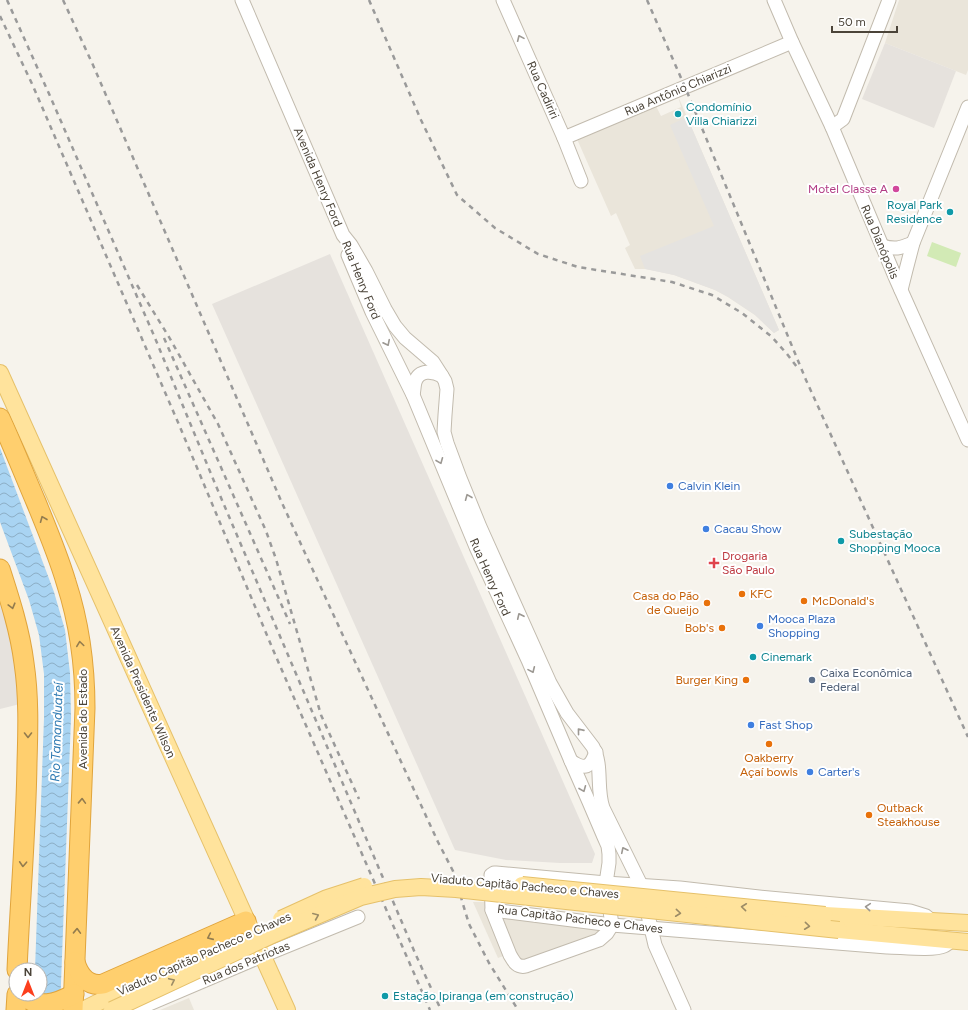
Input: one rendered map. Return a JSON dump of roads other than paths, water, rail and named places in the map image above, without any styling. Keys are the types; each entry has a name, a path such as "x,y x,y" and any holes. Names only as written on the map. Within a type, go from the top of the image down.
{"highway":[{"name":"Avenida do Estado","path":"0,418 51,539 67,582 77,625 83,662 85,708 74,997"},
{"path":"0,569 20,638 26,682 28,732 27,791 17,962"},
{"path":"75,962 80,973 87,981 99,985 246,921"},
{"path":"34,1002 44,1004 58,1002 86,993 110,1004"}],"main road":[{"name":"Avenida Presidente Wilson","path":"0,373 287,1010"},
{"name":"Viaduto Capitão Pacheco e Chaves","path":"110,1004 207,953 327,898 357,888 391,880 425,877 451,878 825,914"},
{"name":"Viaduto Capitão Pacheco e Chaves","path":"83,1010 110,1004 361,897 395,889 421,887 456,889 839,930"},
{"name":"Rua Capitão Pacheco e Chaves","path":"825,914 968,923"},
{"path":"914,943 916,932 922,926 938,921"},
{"name":"Rua Capitão Pacheco e Chaves","path":"839,930 914,943 952,940 968,942"},
{"path":"839,930 887,947"}],"street":[{"name":"Avenida Henry Ford","path":"242,0 343,235 366,271 395,326 405,338 433,362 445,381 447,389 444,432 465,492 550,683 567,713 596,752 601,803 640,885"},
{"name":"Rua Cadiriri","path":"503,0 581,180"},
{"name":"Rua Dianópolis","path":"774,0 832,127 901,290 968,440"},
{"path":"832,127 843,119 889,0"},
{"name":"Rua Antônio Chiarizzi","path":"564,138 792,42"},
{"path":"901,290 913,243 968,107"},
{"name":"Rua Henry Ford","path":"343,235 349,256 372,312 413,395 476,547 528,660 608,846 609,863 606,883 612,925"},
{"path":"882,246 900,248 913,243"},
{"path":"413,395 414,383 416,379 424,372 435,372 442,376"},
{"path":"571,760 578,765 586,766 590,764 596,752"},
{"name":"Rua Capitão Pacheco e Chaves","path":"914,943 887,947 651,929 492,910 491,877 494,873 640,885 910,911 938,921"},
{"path":"640,885 655,945 684,1010"},
{"path":"492,910 510,955 515,964 520,967 599,940 607,934 612,925"},
{"name":"Rua dos Patriotas","path":"135,1010 358,917"}],"water":[{"name":"Rio Tamanduateí","path":"0,448 54,592 65,630 70,673 71,718 60,1010 48,1000 48,962 35,962 44,718 44,674 39,635 29,600 0,522"}],"railway":[{"path":"7,0 155,338 216,486 415,953 441,1010"},
{"path":"63,0 93,65 282,503 438,842 453,871 469,924 489,963 518,1010"},
{"path":"369,0 421,120 457,195 495,228 538,254 578,267 672,282 712,295 742,313 772,337 797,367"},
{"path":"647,0 685,87 806,380 968,737"},
{"path":"0,16 33,86 180,427 274,652 430,1010"},
{"path":"137,285 169,337 218,424 266,531 276,559 321,715 359,799"},
{"path":"164,338 290,624"}],"place":[{"name":"Condomínio Villa Chiarizzi","path":"678,114"},
{"name":"Motel Classe A","path":"896,189"},
{"name":"Royal Park Residence","path":"950,212"},
{"name":"Calvin Klein","path":"670,486"},
{"name":"Cacau Show","path":"706,529"},
{"name":"Subestação Shopping Mooca","path":"841,541"},
{"name":"Drogaria São Paulo","path":"714,563"},
{"name":"KFC","path":"742,594"},
{"name":"McDonald's","path":"804,601"},
{"name":"Casa do Pão de Queijo","path":"707,603"},
{"name":"Mooca Plaza Shopping","path":"760,626"},
{"name":"Bob's","path":"722,628"},
{"name":"Cinemark","path":"753,657"},
{"name":"Burger King","path":"746,680"},
{"name":"Caixa Econômica Federal","path":"812,680"},
{"name":"Fast Shop","path":"751,725"},
{"name":"Oakberry Açaí bowls","path":"769,744"},
{"name":"Carter's","path":"810,772"},
{"name":"Outback Steakhouse","path":"869,815"},
{"name":"Estação Ipiranga (em construção)","path":"385,996"}]}
